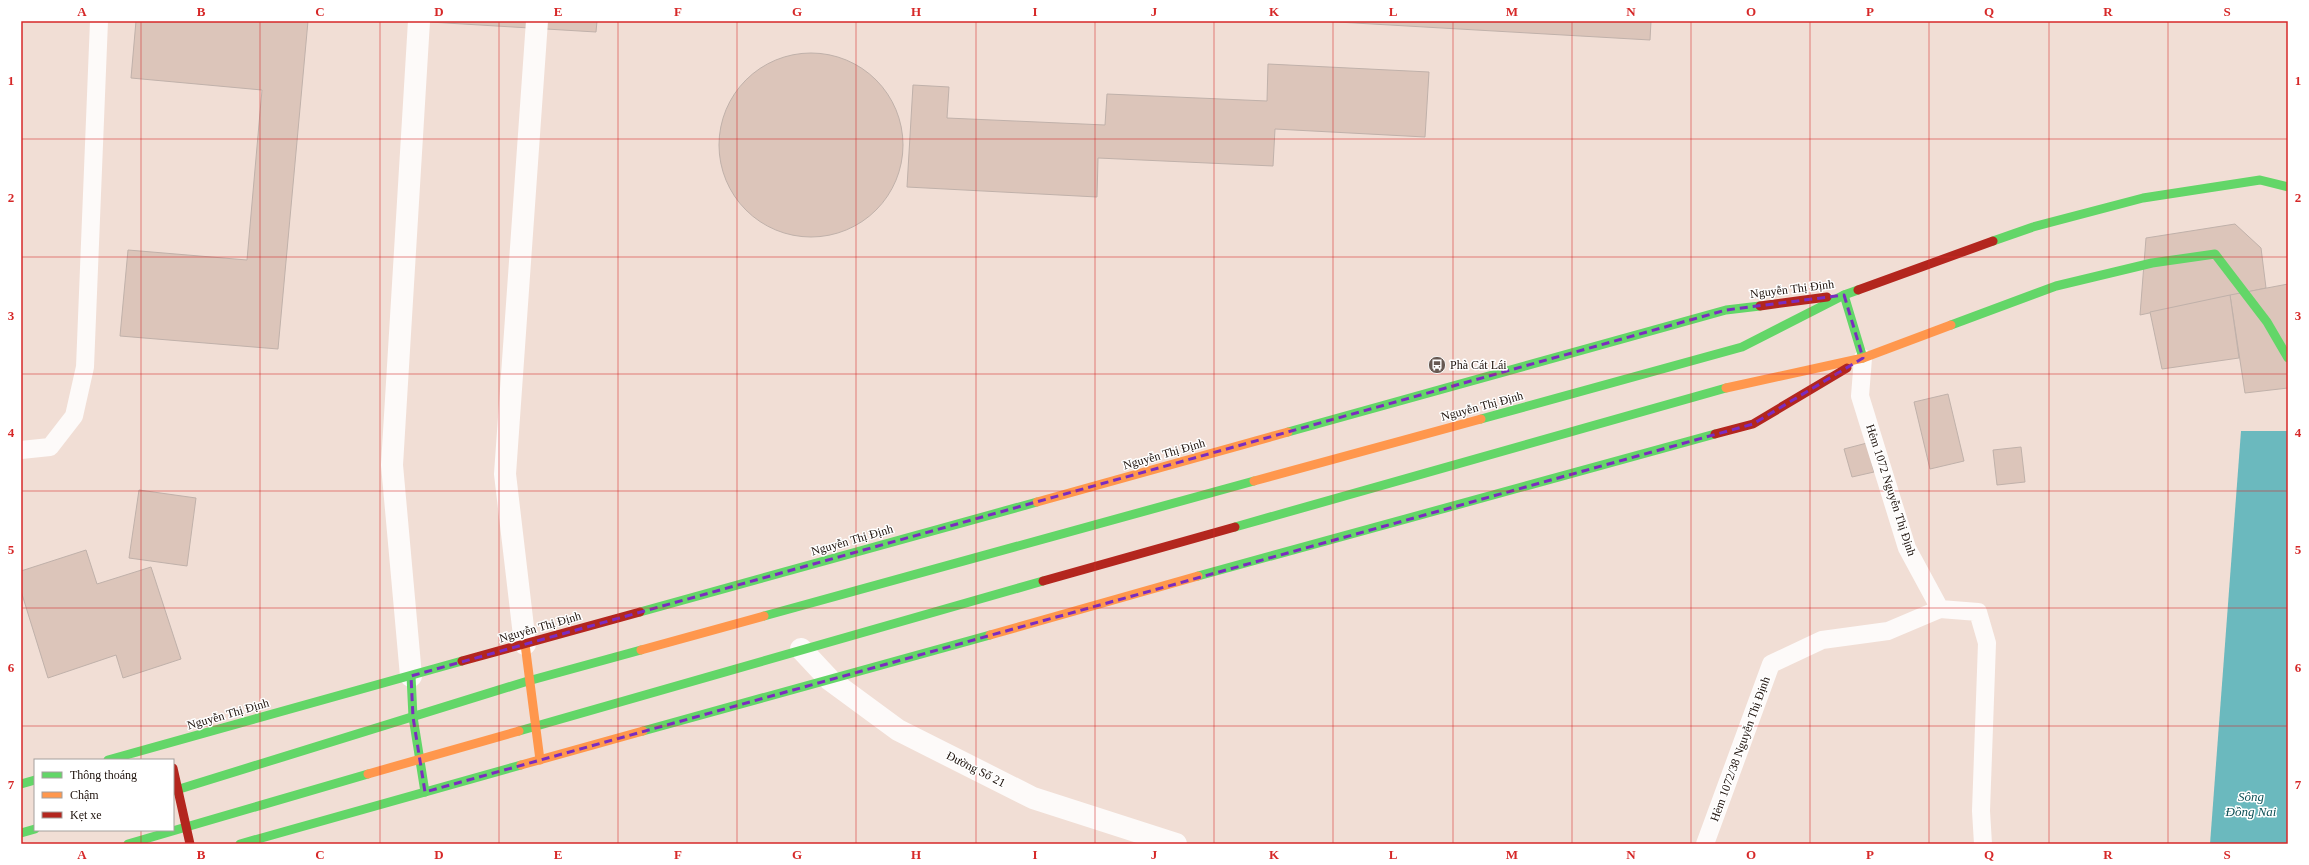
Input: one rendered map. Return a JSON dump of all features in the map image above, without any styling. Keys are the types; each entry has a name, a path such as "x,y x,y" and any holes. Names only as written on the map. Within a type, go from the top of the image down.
{"main road":[{"path":"1863,358 1844,295 2033,227 2143,198 2260,180 2288,186"},
{"path":"174,831 420,759 538,727 801,649 1745,383 1863,358 2056,286 2152,263 2215,254 2267,322 2288,358"},
{"name":"Nguyễn Thị Định","path":"111,759 1726,310 1844,295"},
{"name":"Nguyễn Thị Định","path":"175,790 528,681 1742,347 1844,295"},
{"path":"240,844 1504,491 1753,424 1863,358"},
{"path":"525,644 528,681 538,727 540,760"},
{"path":"411,676 413,717 425,792"},
{"path":"167,743 170,754"},
{"path":"174,779 175,790 190,844"},
{"path":"21,784 34,780"},
{"path":"21,833 34,829"},
{"path":"128,844 172,831"}],"street":[{"path":"411,676 392,465 419,21"},
{"path":"525,644 505,474 537,21"},
{"name":"Đường Số 21","path":"801,649 830,680 898,730 1033,798 1176,844"}],"lane":[{"path":"21,450 50,447 74,416 85,367 99,21"},
{"name":"Hẻm 1072 Nguyễn Thị Định","path":"1863,358 1860,396 1907,548 1940,609"},
{"path":"1940,609 1978,612 1987,643 1981,811 1984,844"},
{"name":"Hẻm 1072/38 Nguyễn Thị Định","path":"1705,844 1771,664 1822,640 1888,631 1940,609"}],"highlighted area":[{"path":"1844,295 1863,358 1753,424 425,792 413,717 411,676 1726,310"}],"water":[{"name":"Sông Đồng Nai","path":"2241,431 2288,431 2288,844 2210,844"}],"building":[{"path":"136,21 308,21 278,349 120,336 128,250 247,260 262,90 131,78"},
{"path":"413,21 597,21 596,32"},
{"path":"1320,21 1651,21 1650,40"},
{"path":"802,53 820,53 846,60 862,68 876,80 888,94 896,110 903,136 903,154 896,180 888,196 876,210 862,222 838,233 820,237 802,237 784,233 760,222 746,210 734,196 723,172 719,154 719,136 723,118 734,94 746,80 760,68 784,57"},
{"path":"1268,64 1429,72 1425,137 1275,129 1273,166 1098,158 1097,197 907,187 913,85 949,87 947,118 1105,125 1107,94 1267,101"},
{"path":"2235,224 2261,248 2266,288 2140,315 2146,238"},
{"path":"2288,284 2288,388 2245,393 2230,295"},
{"path":"2230,295 2239,358 2162,369 2150,312"},
{"path":"1948,394 1964,461 1930,469 1914,402"},
{"path":"1867,443 1874,472 1852,477 1844,449"},
{"path":"2021,447 2025,482 1997,485 1993,450"},
{"path":"139,490 196,498 187,566 129,558"},
{"path":"86,550 97,584 151,567 181,659 123,678 116,655 48,678 21,591 21,571"}],"traffic: fast":[{"path":"1993,241 2033,227 2143,198 2260,180 2288,187"},
{"path":"1951,325 2056,286 2152,263 2215,254 2267,322 2288,358"},
{"path":"1481,419 1742,347 1844,295 1858,290"},
{"path":"1844,295 1863,358"},
{"path":"1288,432 1726,310 1760,306"},
{"path":"1235,527 1726,388"},
{"path":"1198,576 1715,434"},
{"path":"764,616 1254,481"},
{"path":"640,612 1037,502"},
{"path":"519,731 1043,581"},
{"path":"643,731 990,635"},
{"path":"174,791 528,681 641,650"},
{"path":"112,759 462,661"},
{"path":"411,676 413,717 425,792"},
{"path":"240,844 521,765"},
{"path":"174,831 368,774"},
{"path":"21,784 34,780"},
{"path":"21,833 34,829"},
{"path":"128,844 173,831"}],"traffic: slow":[{"path":"1726,388 1863,358 1951,325"},
{"path":"1254,481 1481,419"},
{"path":"1037,502 1288,432"},
{"path":"990,635 1198,576"},
{"path":"641,650 764,616"},
{"path":"525,644 540,760"},
{"path":"368,774 519,731"},
{"path":"521,765 643,731"}],"traffic: jam":[{"path":"1858,290 1993,241"},
{"path":"1760,306 1827,297"},
{"path":"1715,434 1753,424 1847,368"},
{"path":"1043,581 1235,527"},
{"path":"462,661 640,612"},
{"path":"174,772 190,844"}],"place":[{"name":"Phà Cát Lái","path":"1437,365"}]}
